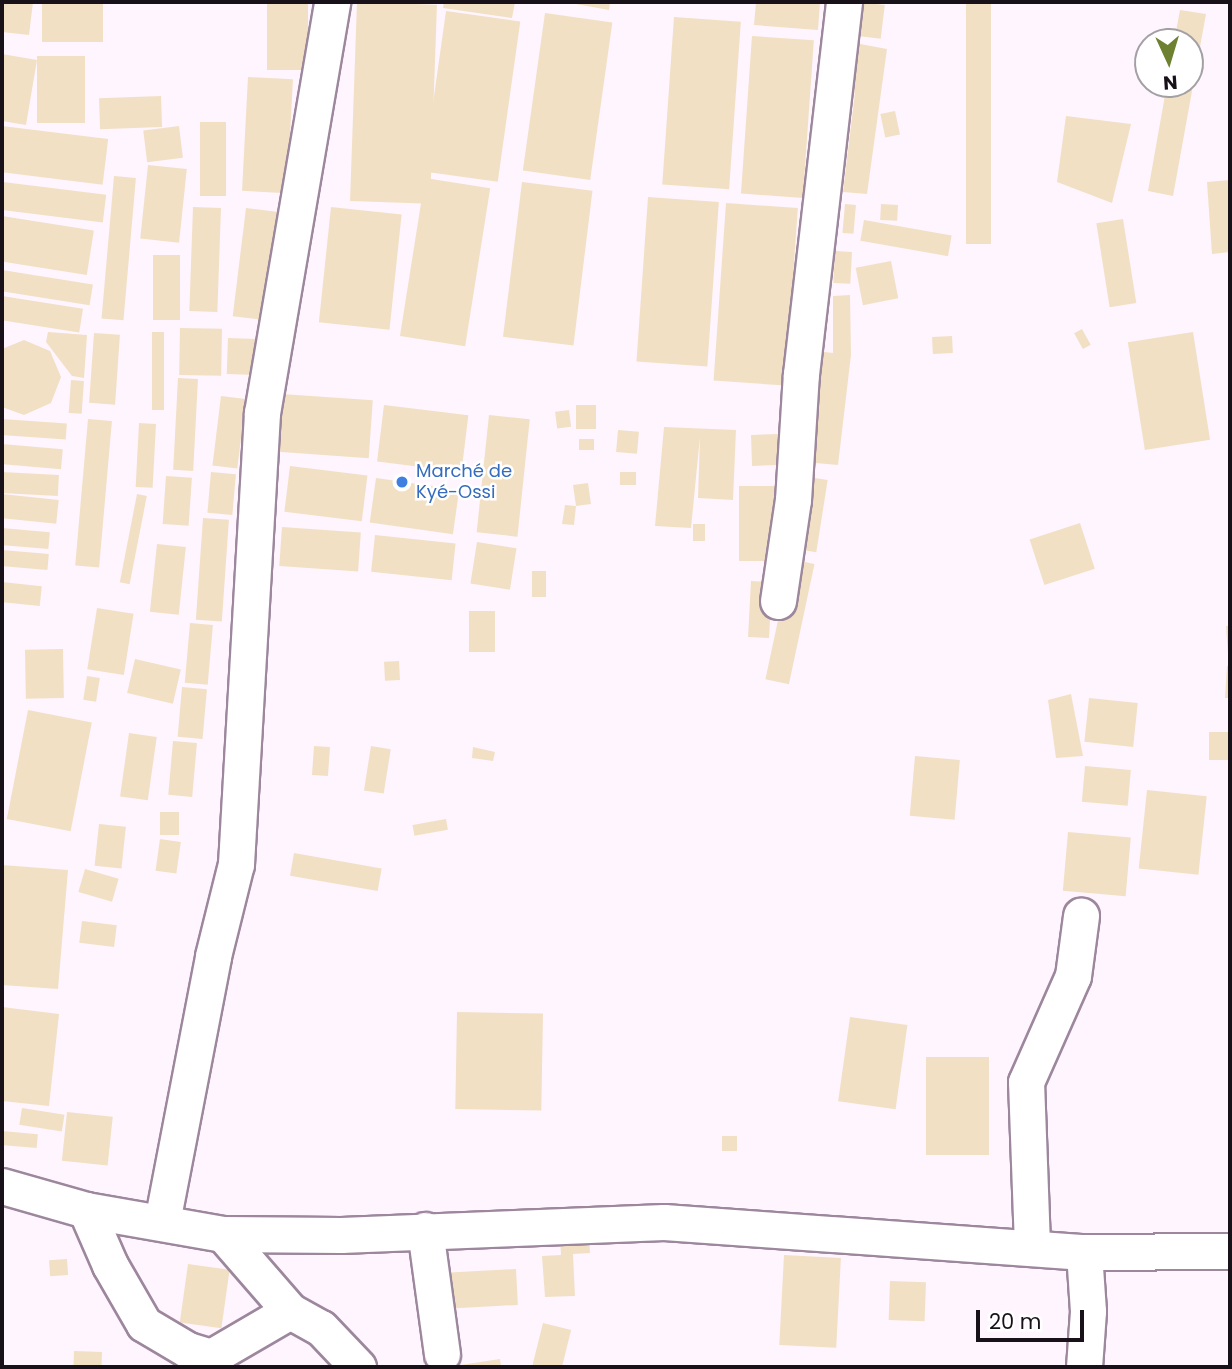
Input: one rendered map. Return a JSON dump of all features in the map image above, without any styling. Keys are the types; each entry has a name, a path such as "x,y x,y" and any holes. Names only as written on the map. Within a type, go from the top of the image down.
{"street":[{"path":"162,1222 213,956 236,864 262,413 332,2"},
{"path":"778,601 793,500 801,374 844,2"},
{"path":"1032,1245 1027,1083 1073,976 1081,916"},
{"path":"2,1186 86,1210 223,1234 341,1235 664,1222 1032,1245 1084,1252 1230,1251"},
{"path":"86,1210 110,1265 144,1324 188,1350 211,1357 290,1311"},
{"path":"425,1230 442,1354"},
{"path":"223,1234 290,1311 321,1328 358,1367"},
{"path":"1084,1252 1088,1311 1084,1367"}],"building":[{"path":"2,2 33,2 29,35 2,32"},
{"path":"42,2 103,2 103,42 42,42"},
{"path":"267,2 308,2 308,70 267,70"},
{"path":"357,2 437,5 430,204 350,201"},
{"path":"444,2 515,2 512,18 443,8"},
{"path":"565,2 610,2 609,10"},
{"path":"756,2 820,2 818,30 754,25"},
{"path":"860,2 885,5 881,39 856,36"},
{"path":"966,2 991,2 991,244 966,244"},
{"path":"1180,10 1206,14 1203,28 1177,28"},
{"path":"446,11 520,21 498,182 423,171"},
{"path":"545,13 612,22 590,180 523,170"},
{"path":"674,17 741,22 729,189 662,185"},
{"path":"752,36 814,40 803,198 741,194"},
{"path":"855,43 887,49 867,194 843,192 855,93 847,91"},
{"path":"2,54 37,60 26,125 2,121"},
{"path":"37,56 85,56 85,123 37,123"},
{"path":"248,77 293,79 287,193 242,191"},
{"path":"161,96 162,127 100,129 99,98"},
{"path":"1165,98 1191,98 1173,196 1148,191"},
{"path":"895,111 900,134 885,138 880,114"},
{"path":"1066,116 1131,124 1112,203 1057,182"},
{"path":"200,122 226,122 226,196 200,196"},
{"path":"2,126 108,139 103,185 2,172"},
{"path":"179,126 183,158 147,162 143,130"},
{"path":"148,165 187,169 179,243 140,239"},
{"path":"114,176 136,178 123,320 102,318"},
{"path":"425,178 490,188 465,346 400,336"},
{"path":"1230,180 1230,252 1212,254 1207,182"},
{"path":"3,182 106,195 103,222 2,210"},
{"path":"522,182 592,191 573,345 503,337"},
{"path":"648,197 719,202 707,367 636,362"},
{"path":"726,203 798,208 785,386 714,381"},
{"path":"845,204 856,205 853,234 842,233"},
{"path":"881,204 898,205 897,221 880,220"},
{"path":"193,207 221,208 217,312 189,311"},
{"path":"331,207 402,214 389,330 319,322"},
{"path":"246,208 289,213 275,321 233,316"},
{"path":"2,216 94,231 87,275 2,262"},
{"path":"1123,219 1136,303 1110,307 1096,223"},
{"path":"864,220 952,235 948,256 860,241"},
{"path":"835,251 852,252 850,284 833,283"},
{"path":"153,255 180,255 180,320 153,320"},
{"path":"891,261 898,298 863,305 856,268"},
{"path":"2,270 93,284 90,305 2,291"},
{"path":"850,295 851,355 838,465 804,462 817,351 833,353 833,296"},
{"path":"2,296 83,309 79,333 2,320"},
{"path":"180,328 222,329 221,376 179,375"},
{"path":"1082,329 1091,345 1083,349 1074,333"},
{"path":"48,332 87,335 84,378 72,376 46,342"},
{"path":"152,332 164,332 164,410 152,410"},
{"path":"1193,332 1210,440 1145,450 1128,342"},
{"path":"94,333 120,335 115,405 89,403"},
{"path":"952,336 953,353 933,354 932,337"},
{"path":"228,338 257,339 256,375 227,374"},
{"path":"24,340 50,351 61,377 51,403 24,415 2,407 2,349"},
{"path":"178,378 198,379 193,471 173,470"},
{"path":"71,380 84,381 82,414 69,413"},
{"path":"282,394 373,400 369,458 278,452"},
{"path":"221,396 246,399 237,469 212,465"},
{"path":"384,405 468,415 461,472 377,462"},
{"path":"576,405 596,405 596,429 576,429"},
{"path":"569,410 571,427 557,429 555,412"},
{"path":"489,415 530,419 517,537 477,532"},
{"path":"2,419 67,424 66,439 2,435"},
{"path":"88,419 112,421 99,568 75,565"},
{"path":"139,423 156,424 153,488 136,487"},
{"path":"664,427 736,430 733,500 698,498 700,437 691,528 655,526"},
{"path":"618,430 639,432 637,454 616,452"},
{"path":"779,434 780,465 752,466 751,435"},
{"path":"579,439 594,439 594,450 579,450"},
{"path":"2,444 63,449 61,469 2,464"},
{"path":"290,466 367,476 362,521 284,512"},
{"path":"2,472 59,475 58,496 2,493"},
{"path":"211,472 236,474 232,515 207,513"},
{"path":"620,472 636,472 636,485 620,485"},
{"path":"166,476 192,478 189,526 163,524"},
{"path":"802,476 828,480 816,552 791,548"},
{"path":"376,478 459,490 453,534 370,523"},
{"path":"588,483 591,504 576,506 573,485"},
{"path":"739,486 781,486 781,561 739,561"},
{"path":"2,494 59,500 56,524 2,518"},
{"path":"137,494 147,496 130,584 120,582"},
{"path":"565,505 576,506 574,525 562,524"},
{"path":"203,518 229,520 222,622 196,620"},
{"path":"1080,523 1095,569 1044,585 1030,539"},
{"path":"693,524 705,524 705,541 693,541"},
{"path":"282,527 361,533 358,571 279,566"},
{"path":"2,528 50,532 48,549 2,545"},
{"path":"375,535 456,543 452,580 371,572"},
{"path":"477,542 517,548 510,590 470,583"},
{"path":"157,544 186,547 179,615 150,612"},
{"path":"2,550 49,554 47,570 2,566"},
{"path":"791,559 814,564 789,684 765,679"},
{"path":"532,571 546,571 546,597 532,597"},
{"path":"751,581 772,582 769,638 748,637"},
{"path":"2,582 42,586 40,606 2,602"},
{"path":"97,608 134,614 124,675 87,669"},
{"path":"469,611 495,611 495,652 469,652"},
{"path":"190,623 213,625 208,685 185,683"},
{"path":"1226,626 1230,626 1230,654 1228,654"},
{"path":"63,649 64,698 26,699 25,650"},
{"path":"135,659 181,670 173,704 127,693"},
{"path":"399,661 400,680 385,681 384,662"},
{"path":"1227,666 1230,666 1230,698 1225,698"},
{"path":"87,676 100,678 96,702 83,700"},
{"path":"182,687 207,689 203,739 178,737"},
{"path":"1071,694 1083,756 1056,758 1048,700"},
{"path":"1089,698 1138,703 1133,747 1084,742"},
{"path":"28,710 92,722 71,831 7,819"},
{"path":"1209,732 1230,732 1230,760 1209,760"},
{"path":"129,733 157,737 148,800 120,796"},
{"path":"173,741 197,743 192,797 168,795"},
{"path":"314,746 330,747 328,776 312,775"},
{"path":"371,746 391,749 384,794 364,790"},
{"path":"473,747 495,752 493,761 472,758"},
{"path":"915,756 960,760 955,820 910,816"},
{"path":"1085,766 1131,770 1128,806 1082,802"},
{"path":"1147,790 1207,796 1198,875 1139,869"},
{"path":"160,812 179,812 179,835 160,835"},
{"path":"446,819 448,830 414,836 413,825"},
{"path":"99,824 126,827 121,869 95,866"},
{"path":"1068,832 1131,837 1126,896 1063,891"},
{"path":"160,839 181,842 176,874 156,871"},
{"path":"294,853 382,868 378,891 290,876"},
{"path":"2,865 68,870 58,989 2,985"},
{"path":"85,869 119,879 112,902 78,892"},
{"path":"82,921 117,925 114,947 79,943"},
{"path":"2,1007 59,1014 49,1106 2,1101"},
{"path":"457,1012 543,1014 541,1110 455,1109"},
{"path":"850,1017 907,1025 896,1109 838,1101"},
{"path":"926,1057 989,1057 989,1155 926,1155"},
{"path":"22,1108 64,1115 62,1132 19,1125"},
{"path":"67,1112 113,1117 108,1166 62,1161"},
{"path":"2,1131 38,1134 37,1148 2,1145"},
{"path":"722,1136 737,1136 737,1151 722,1151"},
{"path":"589,1234 590,1253 573,1254 575,1296 545,1297 542,1256 561,1255 560,1236"},
{"path":"784,1255 841,1258 836,1348 779,1345"},
{"path":"67,1259 68,1275 50,1276 49,1260"},
{"path":"188,1264 230,1270 221,1328 180,1322"},
{"path":"516,1269 518,1305 442,1309 440,1273"},
{"path":"890,1281 926,1282 925,1321 889,1320"},
{"path":"543,1323 571,1330 562,1367 533,1365"},
{"path":"74,1351 102,1352 101,1367 73,1367"},
{"path":"500,1359 501,1367 454,1367 454,1366"}],"place":[{"name":"Marché de Kyé-Ossi","path":"402,482"}]}
